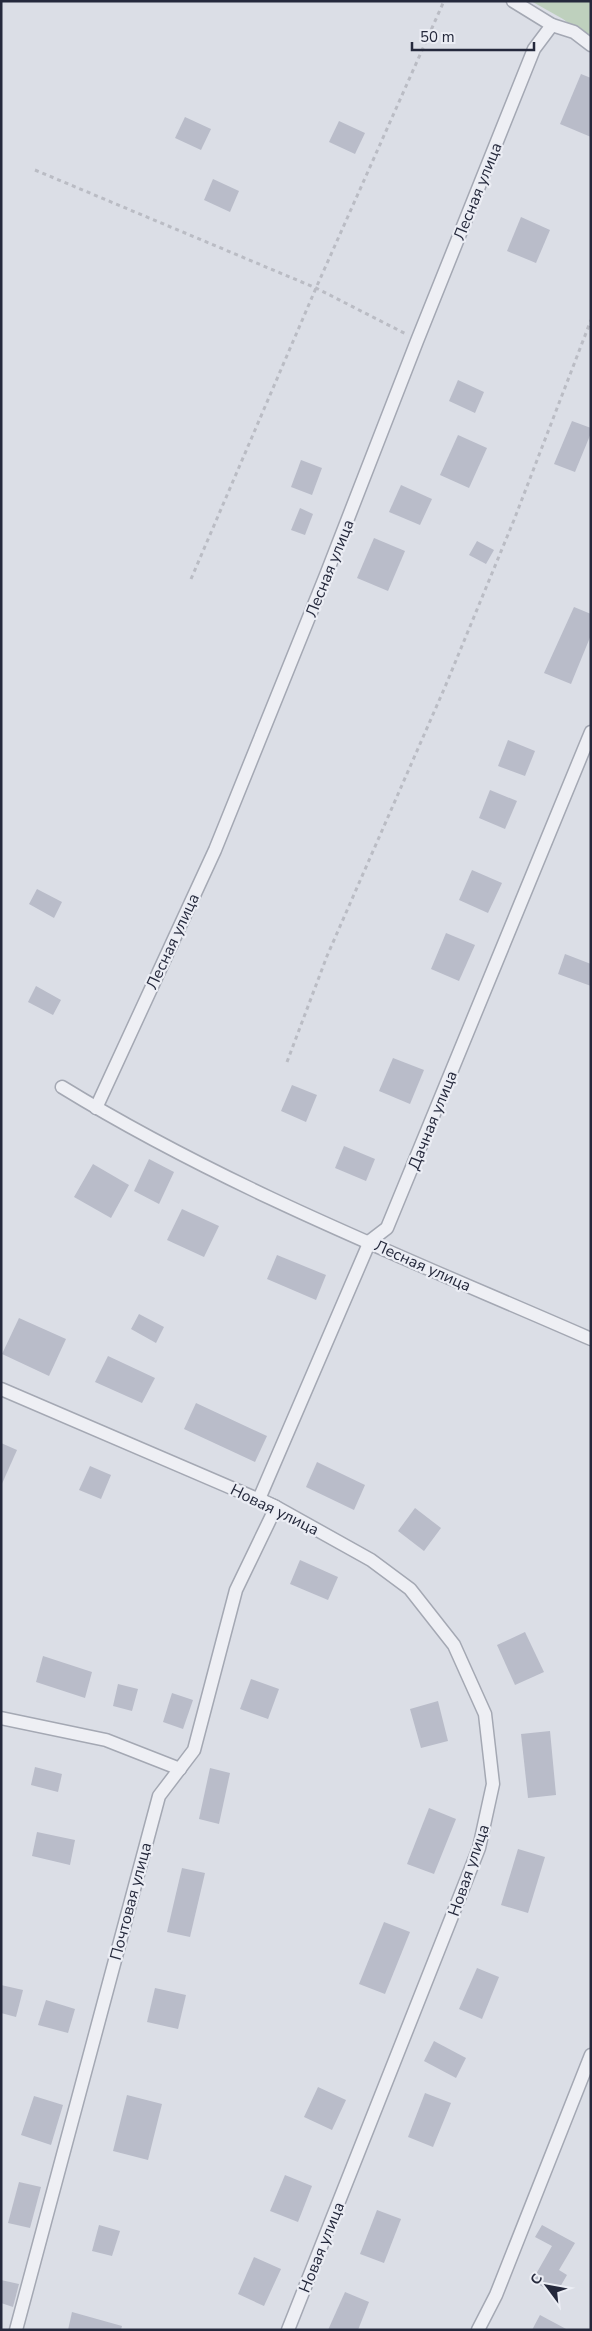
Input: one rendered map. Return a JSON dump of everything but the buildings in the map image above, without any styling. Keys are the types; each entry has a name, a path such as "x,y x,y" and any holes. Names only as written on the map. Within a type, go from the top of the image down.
{"street":[{"path":"513,1 552,25 574,32 591,44"},
{"name":"Лесная улица","path":"96,1108 215,850 534,49 552,25"},
{"name":"Дачная улица","path":"259,1499 370,1242 387,1228 591,732"},
{"name":"Лесная улица","path":"62,1088 247,1188 591,1339"},
{"name":"Новая улица","path":"1,1389 259,1499"},
{"path":"259,1499 276,1507"},
{"name":"Новая улица","path":"276,1507 371,1560 410,1589 454,1645 485,1714 493,1784 479,1848 288,2330"},
{"name":"Почтовая улица","path":"16,2330 159,1796 194,1750 236,1590 276,1507"},
{"path":"1,1718 106,1740 180,1769"},
{"path":"478,2330 496,2295 591,2055"}],"path":[{"path":"191,579 316,288 444,1"},
{"path":"35,170 316,288 417,340"},
{"path":"287,1062 326,956 445,688 591,320"}],"green space":[{"path":"531,1 591,1 591,40 563,19"}]}
